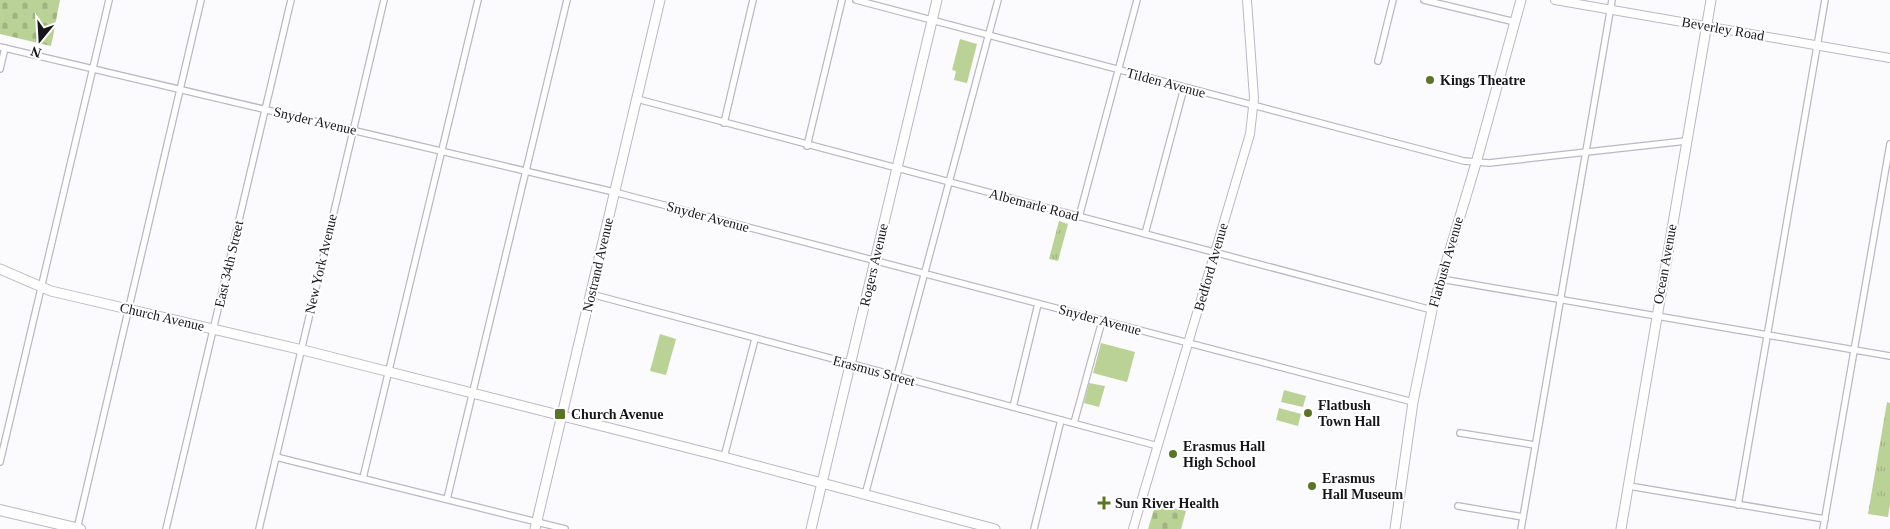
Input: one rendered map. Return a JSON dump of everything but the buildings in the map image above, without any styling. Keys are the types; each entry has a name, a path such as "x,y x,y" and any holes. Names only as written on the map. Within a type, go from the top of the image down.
{"highway":[{"path":"0,510 78,529"}],"main road":[{"name":"Nostrand Avenue","path":"536,525 660,0"},
{"name":"Rogers Avenue","path":"811,529 936,0"},
{"name":"Flatbush Avenue","path":"1395,529 1413,402 1432,310 1476,163 1521,0"},
{"name":"Ocean Avenue","path":"1620,529 1711,0"},
{"name":"Church Avenue","path":"0,270 51,291 213,328 389,372 724,457 995,529"}],"street":[{"path":"0,462 109,0"},
{"path":"78,529 201,0"},
{"name":"East 34th Street","path":"166,529 291,0"},
{"name":"New York Avenue","path":"259,529 384,0"},
{"path":"363,478 478,0"},
{"path":"447,499 567,0"},
{"path":"724,123 753,0"},
{"path":"807,146 842,0"},
{"name":"Tilden Avenue","path":"856,0 1254,107 1464,161 1476,163 1686,140"},
{"path":"865,495 998,0"},
{"path":"1079,217 1136,0"},
{"name":"Bedford Avenue","path":"1133,529 1248,145 1254,107 1247,0"},
{"path":"1378,61 1393,0"},
{"path":"1424,0 1515,22"},
{"name":"Beverley Road","path":"1555,0 1890,58"},
{"path":"1521,529 1612,0"},
{"path":"1738,504 1824,0"},
{"path":"0,69 2,47"},
{"name":"Snyder Avenue","path":"2,47 614,192 1413,402"},
{"path":"1145,234 1184,88"},
{"name":"Albemarle Road","path":"637,100 1432,310"},
{"path":"1823,529 1890,144"},
{"path":"1441,279 1890,356"},
{"name":"Erasmus Street","path":"591,294 1158,446"},
{"path":"1013,407 1038,304"},
{"path":"1074,423 1102,321"},
{"path":"724,457 755,338"},
{"path":"1034,529 1061,420"},
{"path":"1460,432 1536,445"},
{"path":"276,456 447,499 536,525 565,529"},
{"path":"1628,486 1825,519"},
{"path":"1458,506 1523,517"}],"green space":[{"path":"0,0 60,0 51,46 0,34"},
{"path":"960,39 977,44 967,83 954,80 956,71 952,70"},
{"path":"1059,221 1068,224 1058,261 1049,259"},
{"path":"660,334 676,339 666,375 650,371"},
{"path":"1101,343 1135,352 1127,382 1093,373"},
{"path":"1089,383 1105,386 1099,407 1084,403"},
{"path":"1284,390 1306,396 1303,407 1281,402"},
{"path":"1887,402 1890,403 1890,504 1888,517 1868,514"},
{"path":"1279,408 1301,414 1298,426 1276,420"},
{"path":"1161,505 1186,511 1181,529 1148,529 1155,506"}],"place":[{"name":"Kings Theatre","path":"1430,80"},
{"name":"Flatbush Town Hall","path":"1308,413"},
{"name":"Church Avenue","path":"560,414"},
{"name":"Erasmus Hall High School","path":"1173,454"},
{"name":"Erasmus Hall Museum","path":"1312,486"},
{"name":"Sun River Health","path":"1104,503"}]}
